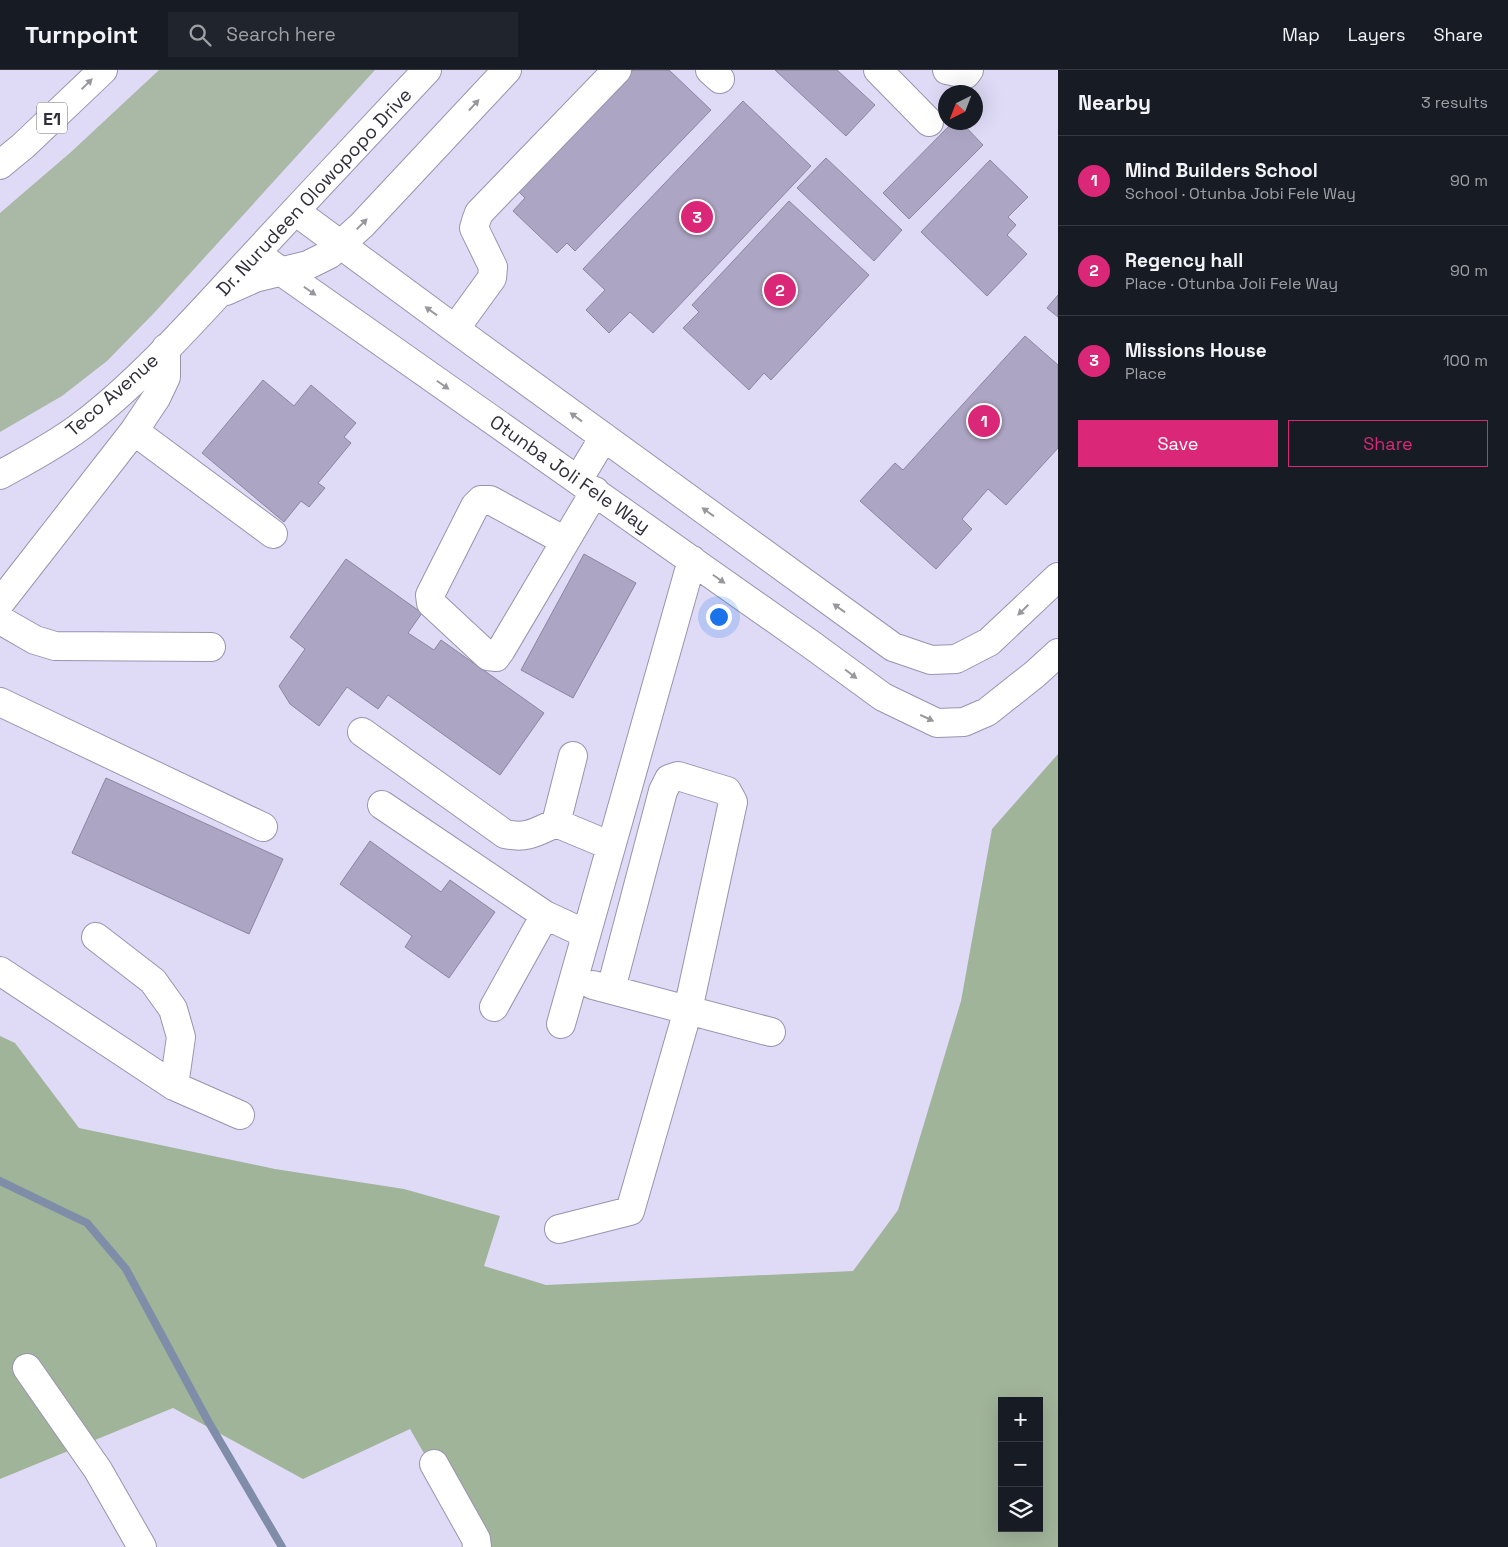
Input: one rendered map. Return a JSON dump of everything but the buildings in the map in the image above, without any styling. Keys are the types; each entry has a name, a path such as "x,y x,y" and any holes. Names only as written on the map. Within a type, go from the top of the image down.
{"main road":[{"name":"E1","path":"0,165 23,146 103,70"},
{"name":"Dr. Nurudeen Olowopopo Drive","path":"213,300 427,70"},
{"name":"Dr. Nurudeen Olowopopo Drive","path":"213,300 231,288 254,278 308,265 330,254 362,224 507,70"},
{"path":"455,329 492,278 493,267 474,228 479,213 616,70"},
{"path":"878,70 929,122"},
{"path":"946,70 966,74 969,70"},
{"path":"295,211 893,646 930,660 956,659 989,642 1058,576"},
{"name":"Otunba Joli Fele Way","path":"256,253 810,643 882,697 937,723 964,722 987,712 1058,653"},
{"name":"Teco Avenue","path":"0,475 80,426 118,394 213,300"},
{"path":"0,603 134,431 156,398 166,377 166,348"},
{"path":"134,431 273,534"},
{"path":"565,541 490,500 481,500 475,506 430,595 431,603 488,656 496,657 565,541 604,437"},
{"path":"561,1024 692,560"},
{"path":"0,620 35,640 55,646 211,647"},
{"path":"0,702 263,827"},
{"path":"362,732 505,834 519,837 530,835 556,822 573,756"},
{"path":"559,1229 630,1211 688,1010 733,802 727,790 678,776 669,779 662,791 611,990"},
{"path":"382,805 545,914 586,934"},
{"path":"556,822 611,846"},
{"path":"494,1007 545,914"},
{"path":"96,937 153,981 173,1009 181,1037 174,1086"},
{"path":"0,970 174,1086 240,1116"},
{"path":"573,980 771,1032"},
{"path":"27,1368 98,1470 142,1547"},
{"path":"434,1464 476,1539 477,1547"}],"green space":[{"path":"159,70 375,70 155,312 107,361 62,396 0,432 0,213 71,152"},
{"path":"1058,754 1058,1547 478,1547 410,1429 303,1479 173,1408 0,1479 0,1036 15,1043 79,1128 275,1169 404,1189 500,1216 484,1266 546,1285 853,1271 898,1210 961,1001 992,829"}],"waterway":[{"path":"0,1181 87,1223 126,1269 208,1421 282,1547"}],"place":[{"name":"Missions House","path":"697,217"},
{"name":"Regency hall","path":"780,290"},
{"name":"Mind Builders School","path":"984,421"}]}
